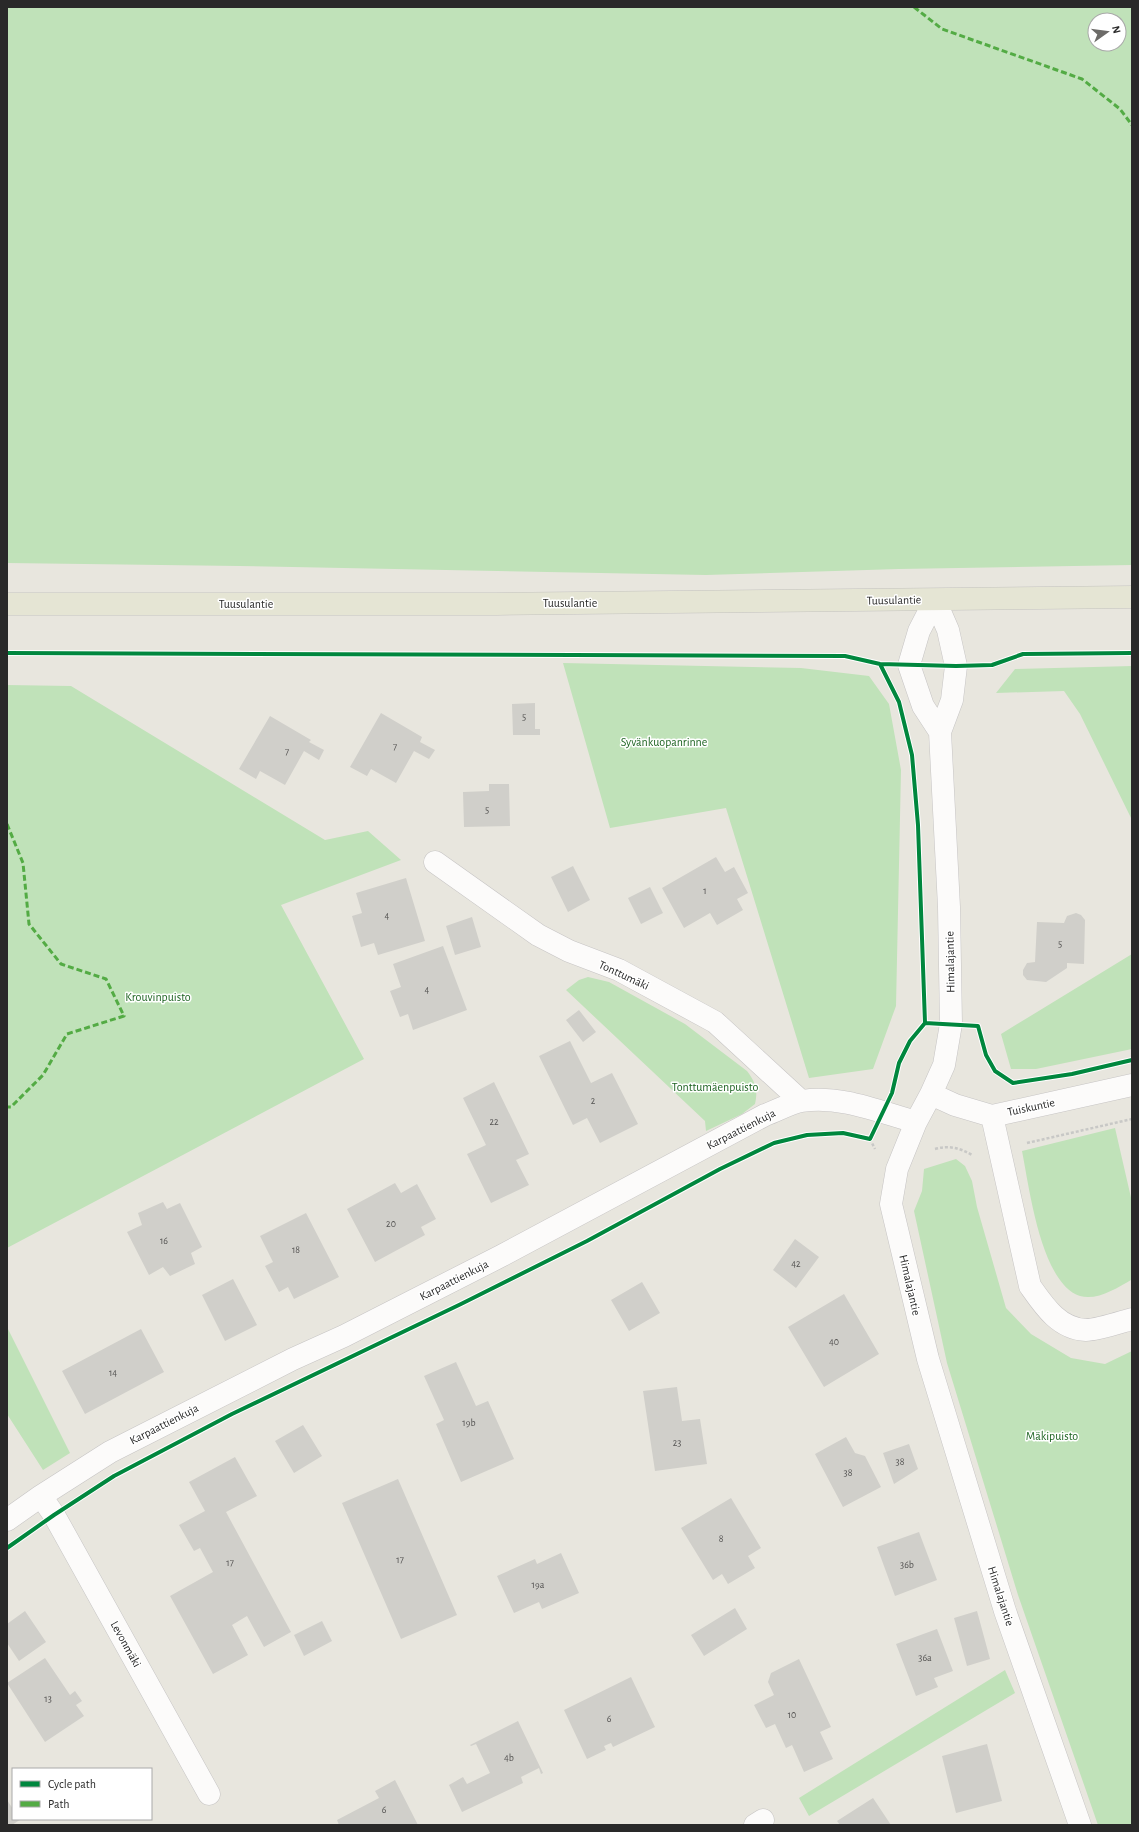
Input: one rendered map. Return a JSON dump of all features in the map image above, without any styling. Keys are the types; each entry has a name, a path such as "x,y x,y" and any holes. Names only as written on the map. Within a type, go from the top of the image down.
{"main road":[{"name":"Tuusulantie","path":"7,604 496,604 1132,597"}],"street":[{"name":"Himalajantie","path":"935,600 948,630 956,666 952,700 940,732 949,907 951,1024 944,1065 916,1122 897,1169 891,1204 932,1373 1005,1611 1080,1825"},
{"path":"935,600 919,631 909,665 923,706 940,732"},
{"name":"Tonttumäki","path":"435,862 538,935 569,951 619,970 715,1022 802,1101"},
{"name":"Tuiskuntie","path":"931,1094 955,1105 992,1116 1132,1086"},
{"name":"Karpaattienkuja","path":"7,1520 41,1496 110,1452 292,1359 344,1336 488,1263 586,1212 765,1115 802,1101 833,1100 857,1104 882,1113 916,1122"},
{"path":"992,1116 1030,1286 1046,1307 1064,1325 1087,1330 1132,1320"},
{"name":"Levonmäki","path":"41,1496 54,1515 209,1794"}],"path":[{"path":"864,1137 870,1139 882,1113"}],"green space":[{"path":"7,7 1132,7 1132,565 899,569 706,575 7,563"},
{"name":"Syvänkuopanrinne","path":"563,663 801,668 869,676 889,704 901,770 896,1006 873,1069 809,1078 726,808 610,828"},
{"path":"1132,666 1132,820 1080,714 1064,691 996,693 1015,669"},
{"name":"Krouvinpuisto","path":"7,685 71,686 325,840 368,831 401,860 281,905 364,1059 7,1248"},
{"path":"1132,954 1132,1049 1036,1069 1011,1069 1001,1034"},
{"name":"Tonttumäenpuisto","path":"588,977 609,982 685,1024 747,1071 756,1087 755,1104 742,1114 706,1131 705,1121 566,990 579,980"},
{"path":"1115,1128 1132,1202 1131,1280 1107,1293 1093,1297 1080,1296 1067,1288 1055,1273 1046,1254 1033,1209 1022,1151"},
{"name":"Mäkipuisto","path":"956,1159 965,1166 972,1181 977,1207 1006,1308 1031,1334 1071,1358 1105,1364 1132,1351 1132,1825 1098,1825 1018,1595 947,1363 914,1211 922,1191 924,1169"},
{"path":"7,1327 70,1453 43,1470 7,1414"},
{"path":"1005,1670 1015,1693 809,1816 799,1798"}],"building":[{"path":"535,703 535,729 540,729 540,735 513,735 512,704"},
{"path":"381,713 422,737 420,742 435,750 429,759 414,751 396,783 371,769 367,776 350,767"},
{"path":"270,716 311,740 309,742 324,750 319,760 304,751 285,785 260,771 256,779 239,769"},
{"path":"489,784 509,784 510,826 464,827 463,792 489,791"},
{"path":"716,857 725,872 734,867 748,893 737,899 743,910 717,925 710,913 684,928 662,888"},
{"path":"573,866 590,900 568,912 551,877"},
{"path":"406,878 425,941 378,955 374,943 361,947 352,916 362,913 356,893"},
{"path":"650,887 663,913 641,924 628,898"},
{"path":"1076,913 1081,915 1085,920 1084,964 1067,963 1067,968 1046,982 1027,980 1023,975 1023,970 1027,963 1035,962 1037,922 1064,923 1067,916"},
{"path":"472,917 481,947 455,955 446,926"},
{"path":"443,946 467,1010 413,1030 408,1014 400,1017 390,991 401,987 393,964"},
{"path":"579,1010 596,1032 583,1042 566,1020"},
{"path":"570,1041 591,1083 612,1073 638,1124 600,1143 587,1118 573,1125 539,1056"},
{"path":"494,1082 529,1154 516,1160 529,1185 491,1203 467,1154 486,1145 463,1098"},
{"path":"395,1183 401,1193 417,1184 436,1219 421,1227 425,1235 375,1262 347,1209"},
{"path":"163,1202 167,1209 180,1203 202,1247 191,1253 195,1264 170,1276 163,1267 149,1275 127,1232 142,1225 138,1213"},
{"path":"306,1213 339,1277 294,1299 288,1287 279,1292 265,1266 273,1262 260,1236"},
{"path":"795,1239 819,1257 796,1288 773,1270"},
{"path":"233,1279 257,1325 225,1341 202,1295"},
{"path":"642,1282 660,1313 629,1331 611,1300"},
{"path":"844,1294 879,1354 824,1387 788,1327"},
{"path":"141,1329 164,1372 85,1414 62,1371"},
{"path":"456,1362 476,1406 488,1401 514,1459 461,1482 436,1424 444,1420 424,1376"},
{"path":"677,1387 682,1421 700,1419 707,1464 655,1471 643,1391"},
{"path":"303,1425 322,1456 294,1473 275,1441"},
{"path":"846,1437 855,1453 865,1456 881,1487 843,1507 815,1454"},
{"path":"909,1444 918,1469 894,1484 883,1453"},
{"path":"235,1457 257,1496 226,1512 291,1632 264,1647 247,1616 232,1625 248,1655 213,1674 170,1596 213,1572 200,1548 194,1551 179,1525 205,1511 189,1482"},
{"path":"398,1479 457,1615 401,1639 342,1503"},
{"path":"731,1498 761,1548 748,1556 755,1568 728,1584 722,1574 713,1580 681,1528"},
{"path":"919,1532 937,1580 895,1596 877,1547"},
{"path":"561,1553 579,1593 542,1609 539,1602 514,1613 497,1576 535,1559 537,1564"},
{"path":"735,1608 747,1629 704,1656 691,1635"},
{"path":"25,1611 46,1642 19,1661 7,1643 7,1624"},
{"path":"977,1611 990,1659 967,1666 954,1618"},
{"path":"322,1621 332,1641 304,1656 294,1635"},
{"path":"937,1629 953,1671 934,1678 938,1687 916,1696 896,1644"},
{"path":"45,1658 70,1695 75,1691 82,1701 76,1705 84,1716 45,1742 7,1683"},
{"path":"799,1659 831,1727 820,1732 833,1759 804,1772 792,1745 786,1748 775,1724 766,1728 754,1705 774,1695 768,1682 771,1673"},
{"path":"631,1677 655,1727 613,1747 611,1743 604,1746 606,1750 587,1759 564,1710"},
{"path":"518,1721 543,1773 541,1774 539,1768 521,1777 523,1783 462,1812 449,1785 463,1777 467,1784 490,1773 476,1744 470,1745"},
{"path":"987,1744 1002,1801 956,1813 942,1756"},
{"path":"395,1780 418,1825 339,1825 337,1820 379,1798 375,1791"},
{"path":"873,1798 891,1825 840,1825 837,1821"},
{"path":"7,1800 12,1808 12,1820 20,1820 12,1825 7,1825"}],"marked path":[{"path":"914,7 942,29 1082,79 1120,109 1132,125"},
{"path":"7,824 23,863 29,924 61,964 106,979 124,1016 67,1034 43,1075 11,1107 7,1107"}],"cycle path":[{"path":"7,653 845,656 880,664 956,666 992,665 1023,654 1132,653"},
{"path":"7,1548 114,1476 232,1414 461,1304 587,1241 720,1169 774,1143 807,1135 843,1133 870,1139 892,1093 899,1063 910,1041 925,1023 918,825 912,755 899,702 880,664"},
{"path":"925,1023 978,1026 986,1055 995,1071 1013,1083 1072,1074 1132,1060"}]}
